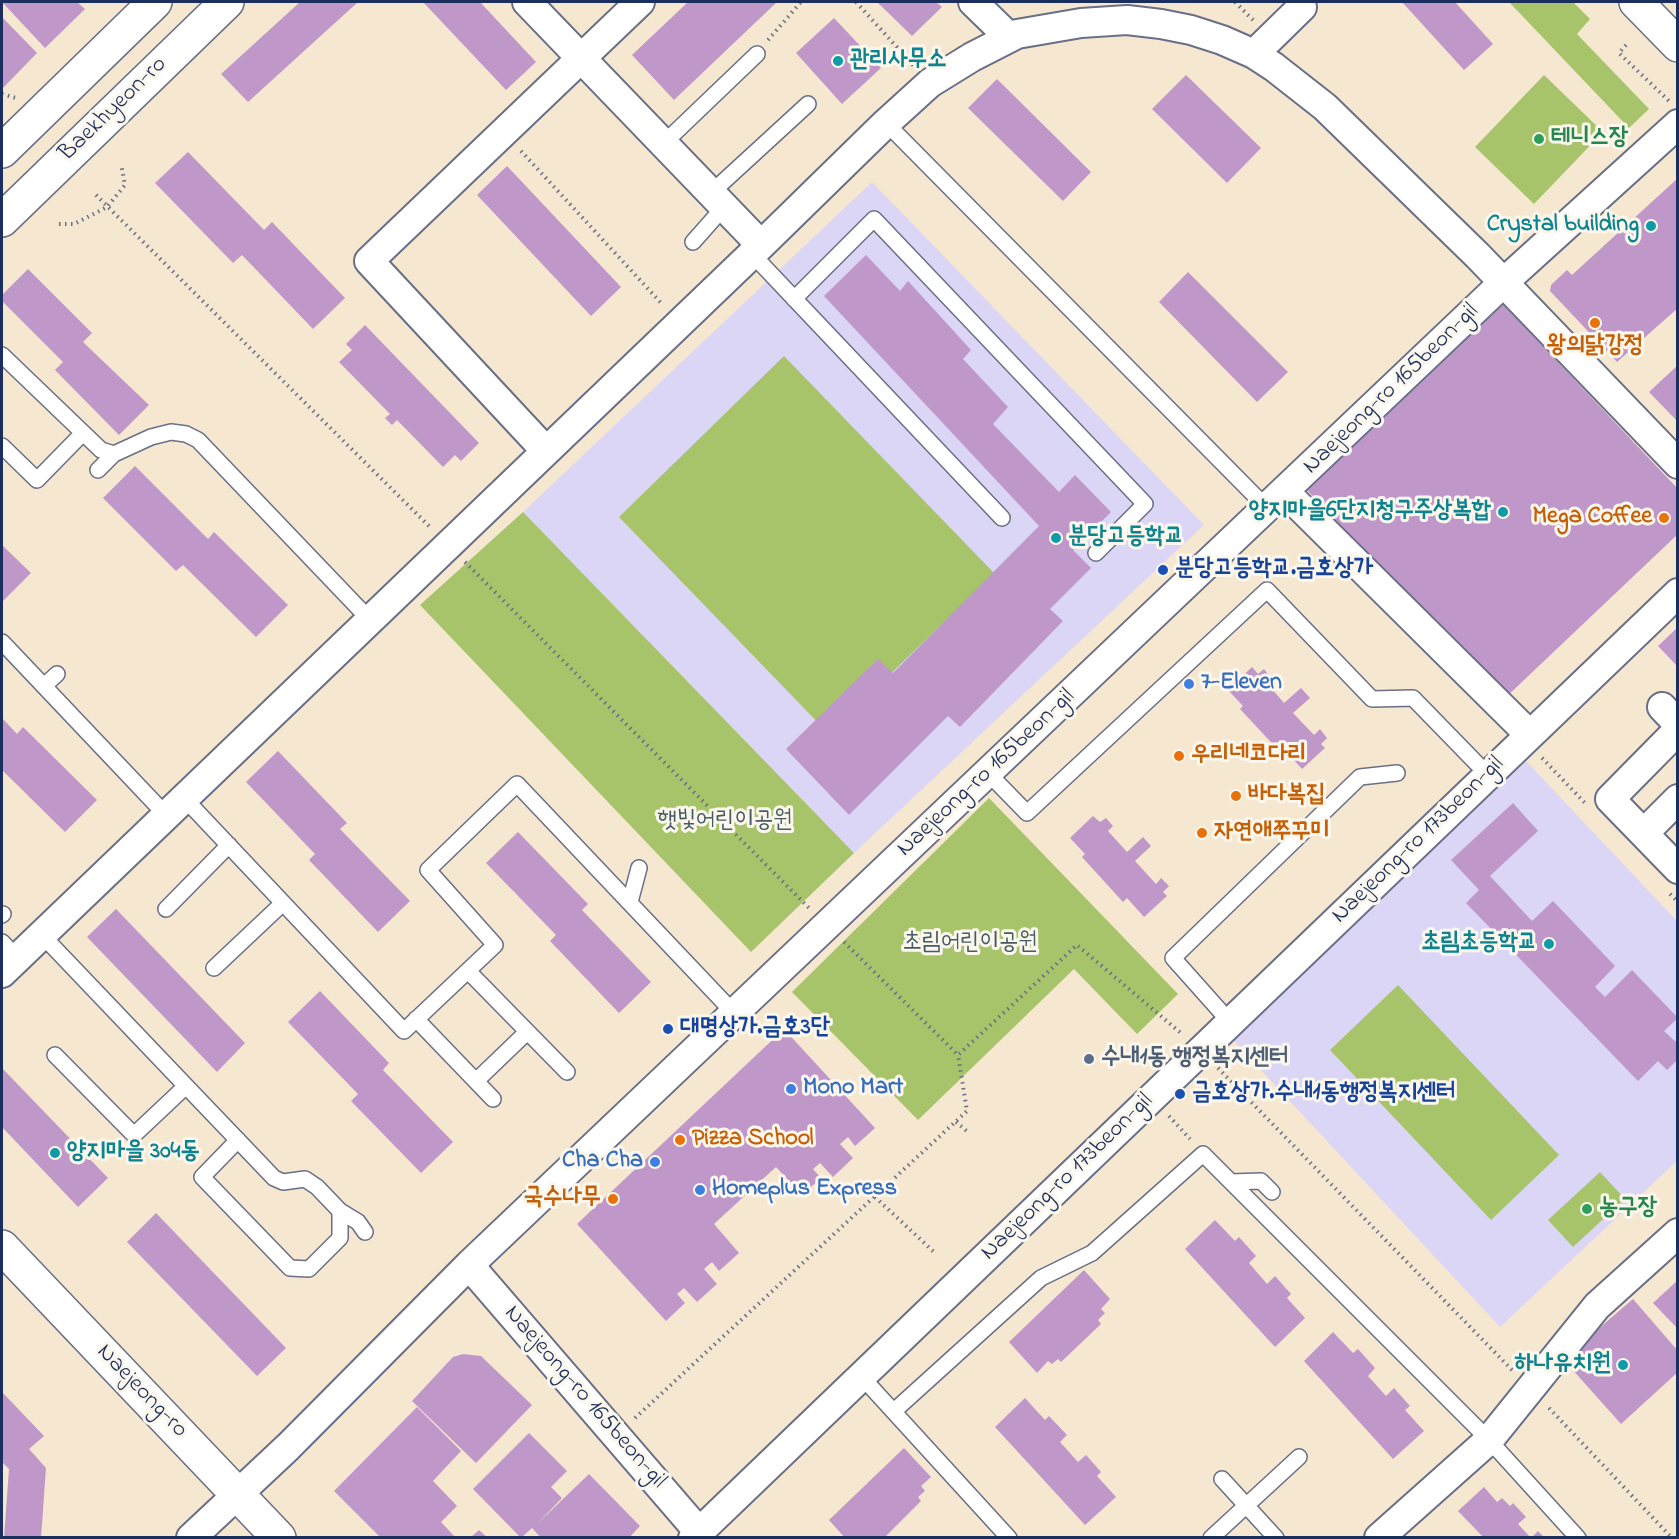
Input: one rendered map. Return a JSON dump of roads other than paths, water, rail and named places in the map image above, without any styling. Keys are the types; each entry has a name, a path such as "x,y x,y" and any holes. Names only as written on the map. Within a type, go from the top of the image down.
{"main road":[{"name":"Baekhyeon-ro","path":"2,151 155,2"},
{"name":"Baekhyeon-ro","path":"2,220 227,2"},
{"path":"1636,2 1677,45"},
{"name":"Naejeong-ro","path":"2,1247 279,1538"}],"street":[{"path":"527,2 717,200 756,250"},
{"path":"546,451 369,261 640,2"},
{"path":"974,2 1009,37"},
{"path":"1254,54 1302,7"},
{"path":"7,958 41,934 176,807 886,123 930,83 972,57 1017,34 1050,27 1127,20 1191,30 1254,54 1295,82 1325,107 1504,282 1677,464"},
{"name":"Naejeong-ro 165beon-gil","path":"191,1538 288,1447 469,1265 1276,500 1672,119"},
{"path":"1276,500 1530,735"},
{"name":"Naejeong-ro 173beon-gil","path":"696,1535 1677,593"},
{"path":"1672,720 1610,799 1677,869"},
{"path":"1644,833 1677,799"},
{"path":"1379,1538 1489,1440 1598,1306 1677,1233"},
{"name":"Naejeong-ro 165beon-gil","path":"469,1265 696,1535"}],"lane":[{"path":"663,144 757,54"},
{"path":"693,242 717,200 808,104"},
{"path":"886,123 1276,500"},
{"path":"794,299 874,219 1145,504 1096,553"},
{"path":"756,250 794,299 1002,518"},
{"path":"2,355 101,450 114,454"},
{"path":"98,470 114,454 151,437 171,432 186,434 198,440 370,620"},
{"path":"2,446 37,480 83,433"},
{"path":"988,773 1027,813 1268,590 1372,699 1413,698 1488,775"},
{"path":"2,642 44,687 176,807 229,845 404,1031 495,945 428,870 517,784 735,1013"},
{"path":"44,687 57,674"},
{"path":"1230,1022 1173,958 1360,777 1396,773"},
{"path":"166,909 229,845"},
{"path":"630,902 639,868"},
{"path":"214,968 283,903"},
{"path":"41,934 274,1178 283,1182 305,1179 317,1186 340,1210 358,1222 364,1232"},
{"path":"468,971 567,1072"},
{"path":"416,1019 494,1099"},
{"path":"476,1081 527,1032"},
{"path":"55,1055 134,1135 186,1086"},
{"path":"238,1140 202,1177 290,1268 309,1269 340,1238 340,1210"},
{"path":"894,1411 1041,1278 1092,1253 1203,1154 1489,1440 1578,1538"},
{"path":"1231,1182 1261,1181 1272,1192"},
{"path":"861,1376 1009,1538"},
{"path":"1211,1538 1299,1457"},
{"path":"1222,1479 1276,1538"}],"place":[{"name":"관리사무소","path":"838,61"},
{"name":"테니스장","path":"1539,139"},
{"name":"Crystal building","path":"1651,226"},
{"name":"왕의닭강정","path":"1595,323"},
{"name":"양지마을6단지청구주상복합","path":"1503,512"},
{"name":"Mega Coffee","path":"1664,518"},
{"name":"분당고등학교","path":"1056,538"},
{"name":"분당고등학교.금호상가","path":"1163,570"},
{"name":"7-Eleven","path":"1189,684"},
{"name":"우리네코다리","path":"1179,756"},
{"name":"바다복집","path":"1236,796"},
{"name":"자연애쭈꾸미","path":"1202,833"},
{"name":"초림초등학교","path":"1549,944"},
{"name":"대명상가.금호3단","path":"668,1029"},
{"name":"수내1동 행정복지센터","path":"1089,1059"},
{"name":"Mono Mart","path":"791,1089"},
{"name":"금호상가.수내1동행정복지센터","path":"1180,1094"},
{"name":"Pizza School","path":"680,1140"},
{"name":"양지마을 304동","path":"55,1153"},
{"name":"Cha Cha","path":"655,1162"},
{"name":"Homeplus Express","path":"700,1190"},
{"name":"국수나무","path":"613,1199"},
{"name":"농구장","path":"1587,1209"},
{"name":"하나유치원","path":"1623,1365"}],"park label":[{"name":"햇빛어린이공원","path":"725,822"},
{"name":"초림어린이공원","path":"970,944"}]}
